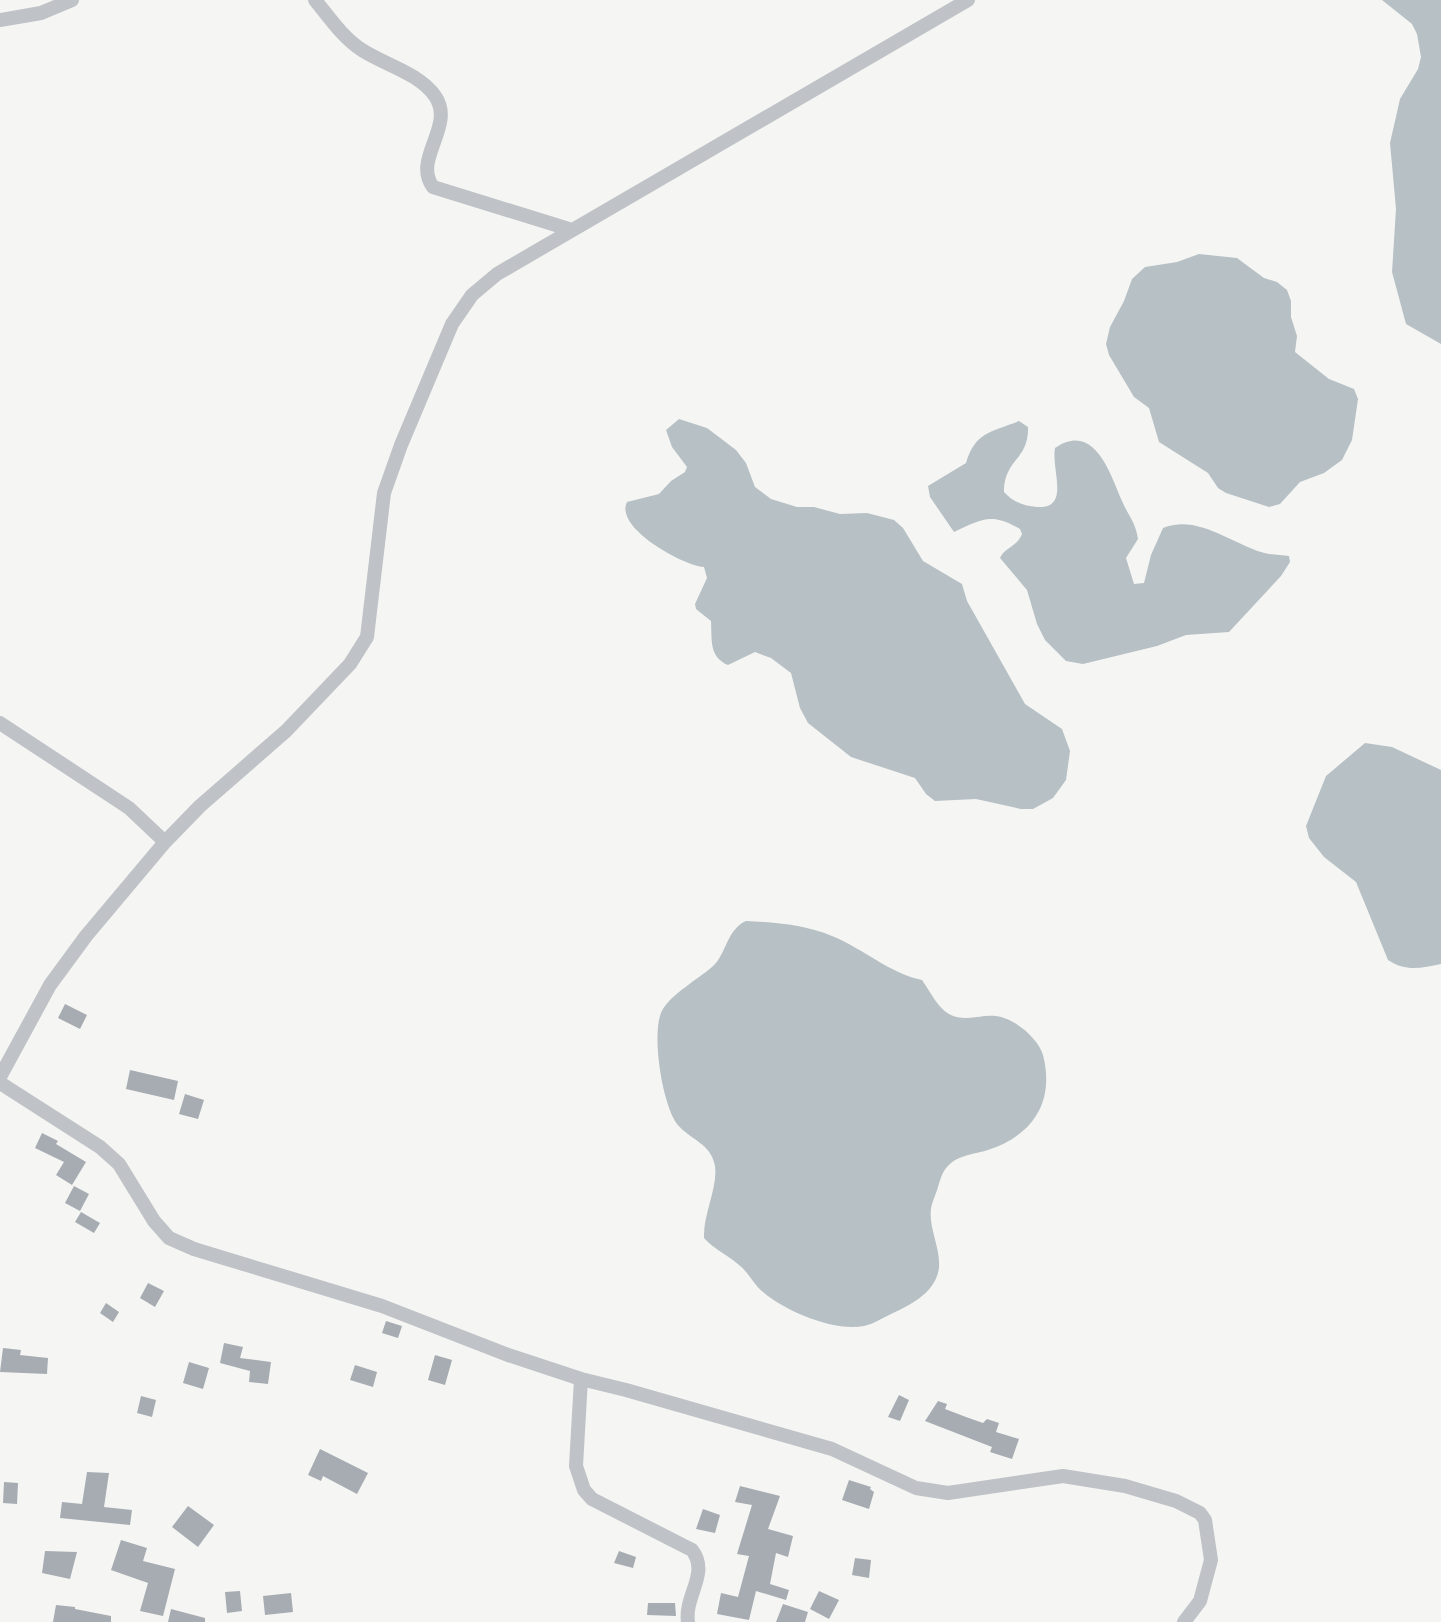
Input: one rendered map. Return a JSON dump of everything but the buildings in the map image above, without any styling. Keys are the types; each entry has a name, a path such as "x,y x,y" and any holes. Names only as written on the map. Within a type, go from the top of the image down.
{"street":[{"path":"0,20 41,13 72,0"},
{"path":"315,0 346,37 362,50 420,82 436,97 441,112 426,166 428,179 433,187 572,230"},
{"path":"0,1077 50,985 86,936 165,842 200,806 286,731 350,664 367,637 384,493 452,324 472,295 497,274 968,0"},
{"path":"0,723 129,808 165,842"},
{"path":"0,1083 100,1147 119,1164 154,1221 169,1238 194,1249 382,1306 508,1355 581,1379 626,1389 832,1449 890,1478 934,1493 1063,1476 1125,1486 1176,1501 1200,1513 1205,1520 1211,1560 1200,1601 1184,1622"},
{"path":"581,1379 576,1466 579,1482 592,1499 692,1550 698,1558 700,1567 689,1603 688,1622"}],"shaded area":[{"path":"1382,0 1441,0 1441,344 1406,324 1392,272 1396,209 1390,143 1400,99 1418,69 1421,57 1417,34 1412,24"},
{"path":"1199,254 1237,258 1264,278 1277,282 1287,290 1291,301 1291,317 1297,336 1295,352 1329,379 1354,389 1358,399 1352,440 1342,460 1324,473 1300,482 1280,504 1269,507 1226,493 1218,488 1208,473 1159,442 1149,408 1134,397 1109,355 1106,344 1110,327 1124,301 1132,279 1145,267 1177,262"},
{"path":"679,419 707,428 736,450 746,463 755,487 771,499 797,507 814,507 840,514 867,513 894,520 903,528 923,561 962,584 967,601 1025,704 1062,729 1070,751 1066,780 1053,798 1033,809 1021,809 976,799 935,801 926,794 915,778 851,757 808,723 800,708 791,673 771,658 755,652 728,665 717,657 712,641 711,621 696,609 695,604 707,578 704,567 682,560 653,544 640,534 626,512 627,502 659,494 671,481 685,472 687,467 672,447 666,430"},
{"path":"1019,421 1028,427 1027,438 1025,446 1008,473 1004,492 1023,504 1037,507 1047,506 1054,502 1057,495 1055,448 1069,441 1081,441 1091,446 1106,465 1136,528 1138,539 1126,558 1134,584 1144,583 1151,555 1163,528 1175,525 1188,524 1213,531 1261,552 1289,556 1290,562 1281,576 1229,632 1186,635 1157,646 1083,664 1066,661 1045,640 1037,624 1027,590 1000,558 1020,538 1022,534 1020,529 1001,520 987,519 954,532 930,497 928,486 966,463 979,439 985,434"},
{"path":"1365,743 1392,747 1441,770 1441,964 1407,968 1388,960 1356,882 1324,857 1309,838 1306,826 1326,776"},
{"path":"746,921 790,925 832,936 899,972 922,980 938,1004 951,1015 962,1018 996,1016 1010,1021 1031,1036 1043,1055 1046,1088 1037,1115 1028,1126 1004,1144 956,1160 942,1174 931,1209 939,1260 934,1283 913,1303 868,1325 839,1326 797,1313 763,1292 743,1268 704,1238 715,1166 713,1158 705,1147 677,1124 672,1114 660,1067 659,1019 663,1009 672,998 717,962 734,930"}]}
